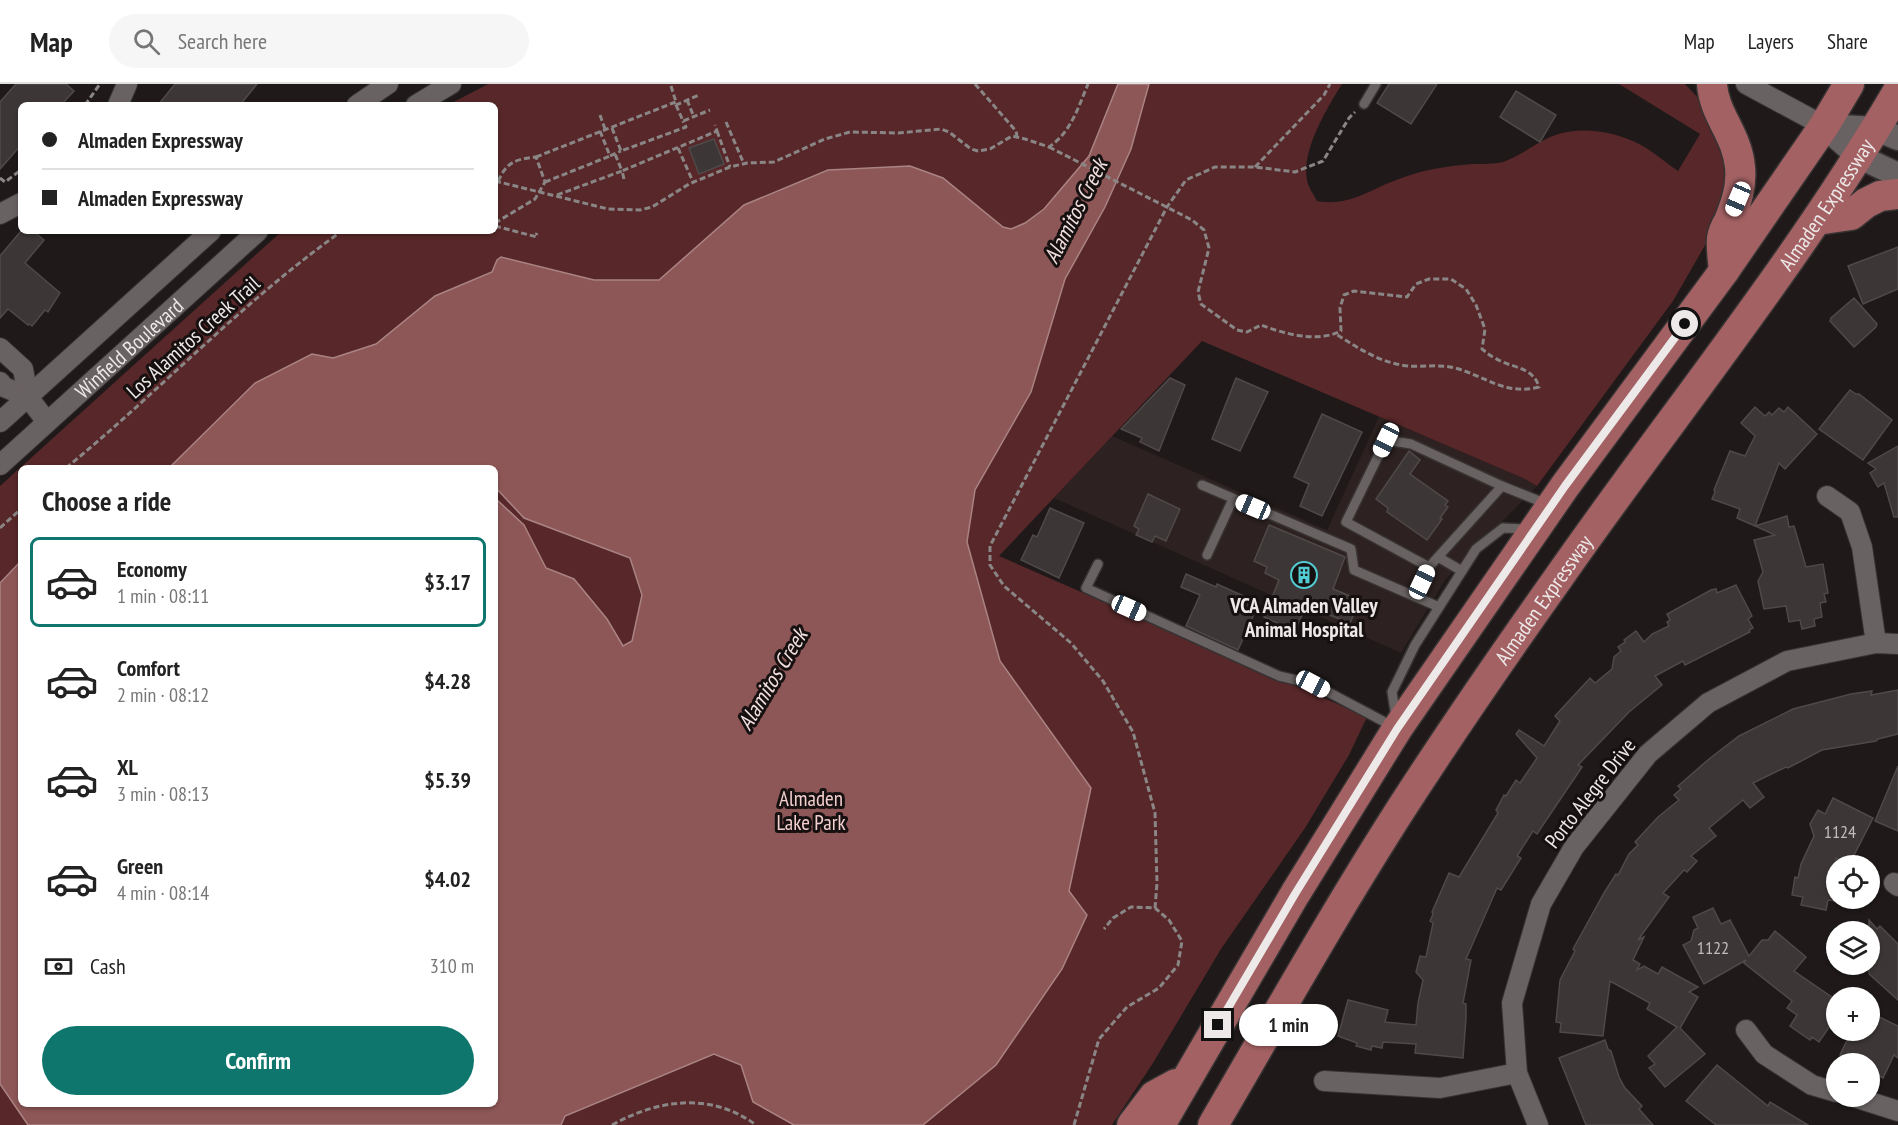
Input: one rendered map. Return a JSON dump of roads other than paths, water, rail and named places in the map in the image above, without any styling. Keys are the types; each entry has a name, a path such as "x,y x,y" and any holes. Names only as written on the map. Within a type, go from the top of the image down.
{"main road":[{"path":"1712,84 1713,99 1733,139 1740,165 1741,182 1738,199 1722,237 1724,271"},
{"path":"1160,1125 1295,894 1397,729 1544,517 1724,271 1824,126 1849,84"},
{"name":"Almaden Expressway","path":"1213,1125 1400,810 1464,713 1562,573 1817,220 1858,156 1887,134 1898,91"},
{"path":"1817,220 1851,214 1880,196 1898,194"},
{"path":"1132,1125 1154,1096 1187,1078"}],"street":[{"path":"119,102 127,84"},
{"path":"361,102 388,84"},
{"path":"421,102 451,84"},
{"path":"1746,84 1824,126 1858,156 1898,175"},
{"path":"1824,126 1887,134"},
{"path":"0,214 18,204"},
{"name":"Winfield Boulevard","path":"0,422 209,234"},
{"name":"Winfield Boulevard","path":"0,465 255,234"},
{"path":"0,348 23,369 28,397 47,422"},
{"path":"0,382 4,387 28,397"},
{"path":"1827,496 1850,512 1862,547 1876,643"},
{"name":"Porto Alegre Drive","path":"1538,1125 1517,1073 1512,1003 1541,904 1574,847 1648,754 1708,703 1787,661 1876,643 1898,644"},
{"path":"1746,1030 1764,1054 1812,1084 1826,1089"},
{"path":"1324,1081 1440,1088 1517,1073"},
{"path":"1880,1105 1898,1111"}],"lane":[{"path":"1364,104 1376,84"},
{"path":"1430,567 1346,522 1386,440 1411,444 1502,486 1544,517"},
{"path":"1202,485 1351,549 1354,570 1439,607"},
{"path":"1415,597 1430,567 1502,486"},
{"path":"1207,555 1233,499"},
{"path":"1397,729 1392,692 1415,645 1476,549 1503,528 1544,517"},
{"path":"1438,557 1462,571"},
{"path":"1098,564 1086,588 1279,676 1313,684 1397,729"}],"water":[{"name":"Alamitos Creek","path":"1118,84 1149,84 1131,149 1105,207 1065,279 1031,392 975,490 967,542 1000,661 1091,788 1069,891 1087,915 1062,969 996,1065 923,1125 794,1125 753,1102 741,1065 714,1054 565,1116 561,1125 28,1125 0,1084 0,583 18,564 18,1107 498,1107 498,501 524,525 546,568 574,579 607,619 623,646 632,641 642,595 630,558 524,518 498,490 498,465 172,465 255,383 312,354 333,358 376,344 435,296 492,272 497,260 501,257 594,280 659,280 744,205 828,170 910,166 943,178 1003,227 1011,229 1025,223 1044,209 1089,156"}],"place":[{"name":"VCA Almaden Valley Animal Hospital","path":"1304,575"}],"park label":[{"name":"Almaden Lake Park","path":"811,810"}]}
